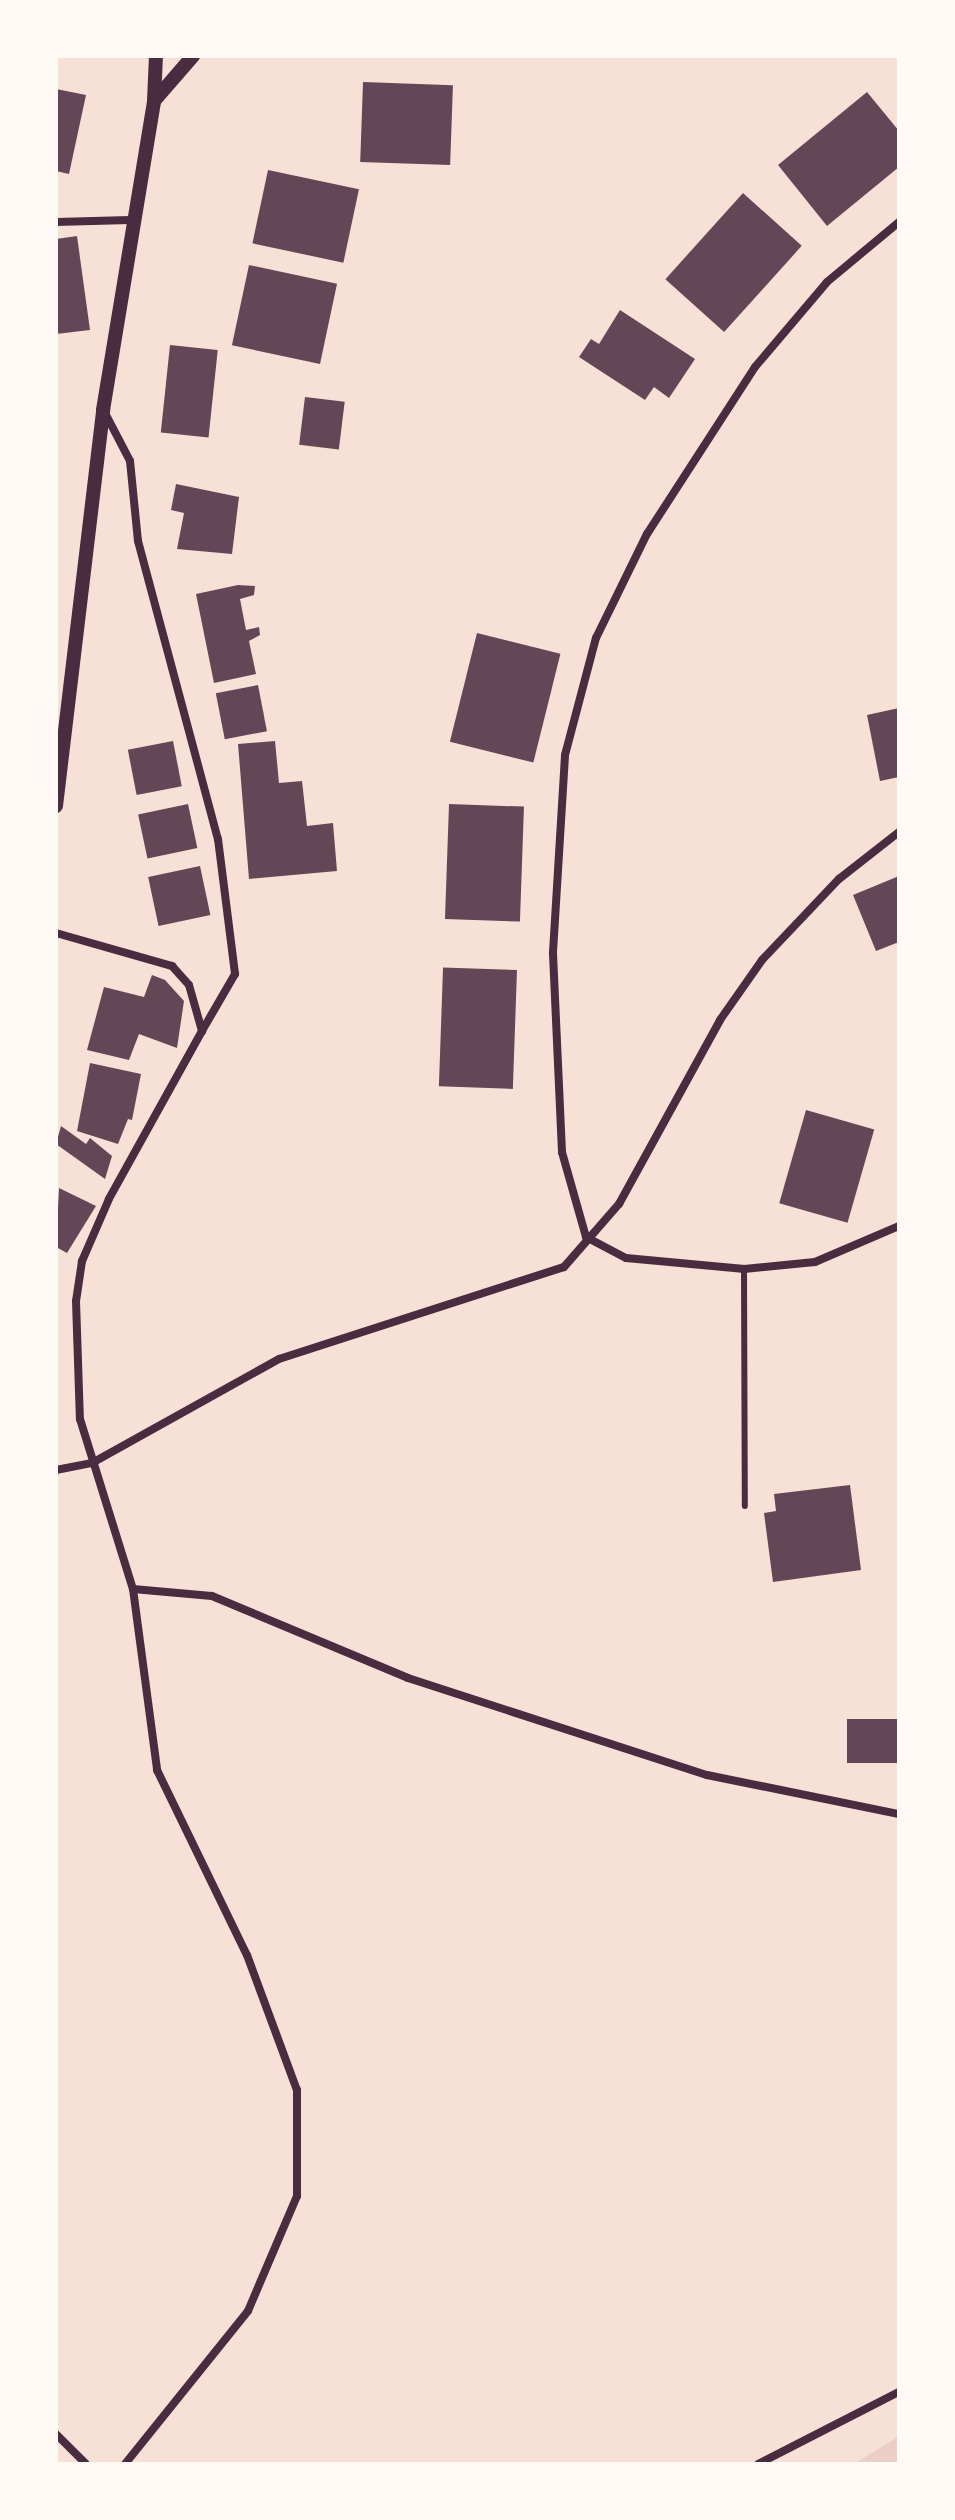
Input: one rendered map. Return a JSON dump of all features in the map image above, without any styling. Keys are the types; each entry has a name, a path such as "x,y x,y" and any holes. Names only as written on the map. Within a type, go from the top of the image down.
{"street":[{"path":"56,806 103,410 130,220 154,101 156,56"},
{"path":"154,101 193,56"},
{"path":"56,222 130,220"},
{"path":"899,222 827,282 755,367 647,534 596,638 565,755 553,952 562,1152 586,1237 626,1258 744,1269 815,1262 899,1226"},
{"path":"103,410 130,461 138,541 220,853 235,974 109,1199 82,1261 76,1301 80,1419 133,1589 157,1770 247,1955 297,2090 297,2196 248,2311 125,2464"},
{"path":"56,1470 92,1463 279,1359 564,1267 586,1237 619,1204 720,1020 762,960 839,879 899,832"},
{"path":"56,933 172,966 189,985 202,1031"},
{"path":"133,1589 212,1596 408,1678 707,1775 899,1814"},
{"path":"758,2464 899,2392"},
{"path":"56,2434 86,2464"}],"lane":[{"path":"744,1269 745,1506"}],"shaded area":[{"path":"899,2436 899,2464 854,2464"}],"building":[{"path":"363,82 453,85 450,165 360,162"},
{"path":"56,89 86,95 69,174 56,171"},
{"path":"867,92 899,131 899,167 827,226 778,165"},
{"path":"268,170 359,189 343,263 252,243"},
{"path":"743,193 802,246 724,332 665,279"},
{"path":"77,236 90,330 56,334 56,239"},
{"path":"249,265 337,284 320,364 232,345"},
{"path":"620,310 695,359 669,398 654,387 645,400 579,357 591,339 599,344"},
{"path":"170,345 218,350 209,438 161,433"},
{"path":"305,397 345,402 339,450 299,445"},
{"path":"176,484 239,497 232,554 177,549 184,513 171,510"},
{"path":"238,585 255,586 254,595 240,599 246,630 259,627 260,635 249,641 256,674 214,683 196,594"},
{"path":"477,633 560,654 533,762 450,742"},
{"path":"258,685 267,731 225,739 216,693"},
{"path":"899,708 899,777 880,781 867,715"},
{"path":"173,741 182,786 137,795 128,750"},
{"path":"275,741 279,783 302,781 307,826 333,823 337,871 249,879 238,744"},
{"path":"188,804 197,848 147,859 138,815"},
{"path":"449,804 524,807 520,922 445,919"},
{"path":"200,866 210,915 159,926 148,877"},
{"path":"899,876 899,942 876,951 853,895"},
{"path":"443,967 517,970 513,1089 439,1086"},
{"path":"152,975 165,980 184,1001 177,1048 139,1034 129,1060 87,1050 104,987 144,997"},
{"path":"90,1063 141,1074 132,1120 128,1119 118,1144 77,1131"},
{"path":"806,1110 874,1130 848,1223 779,1203"},
{"path":"61,1126 86,1144 90,1138 112,1156 105,1179 56,1144"},
{"path":"59,1188 96,1206 67,1253 56,1247"},
{"path":"850,1485 861,1570 773,1582 764,1513 776,1511 774,1494"},
{"path":"847,1719 899,1719 899,1763 847,1763"}]}
